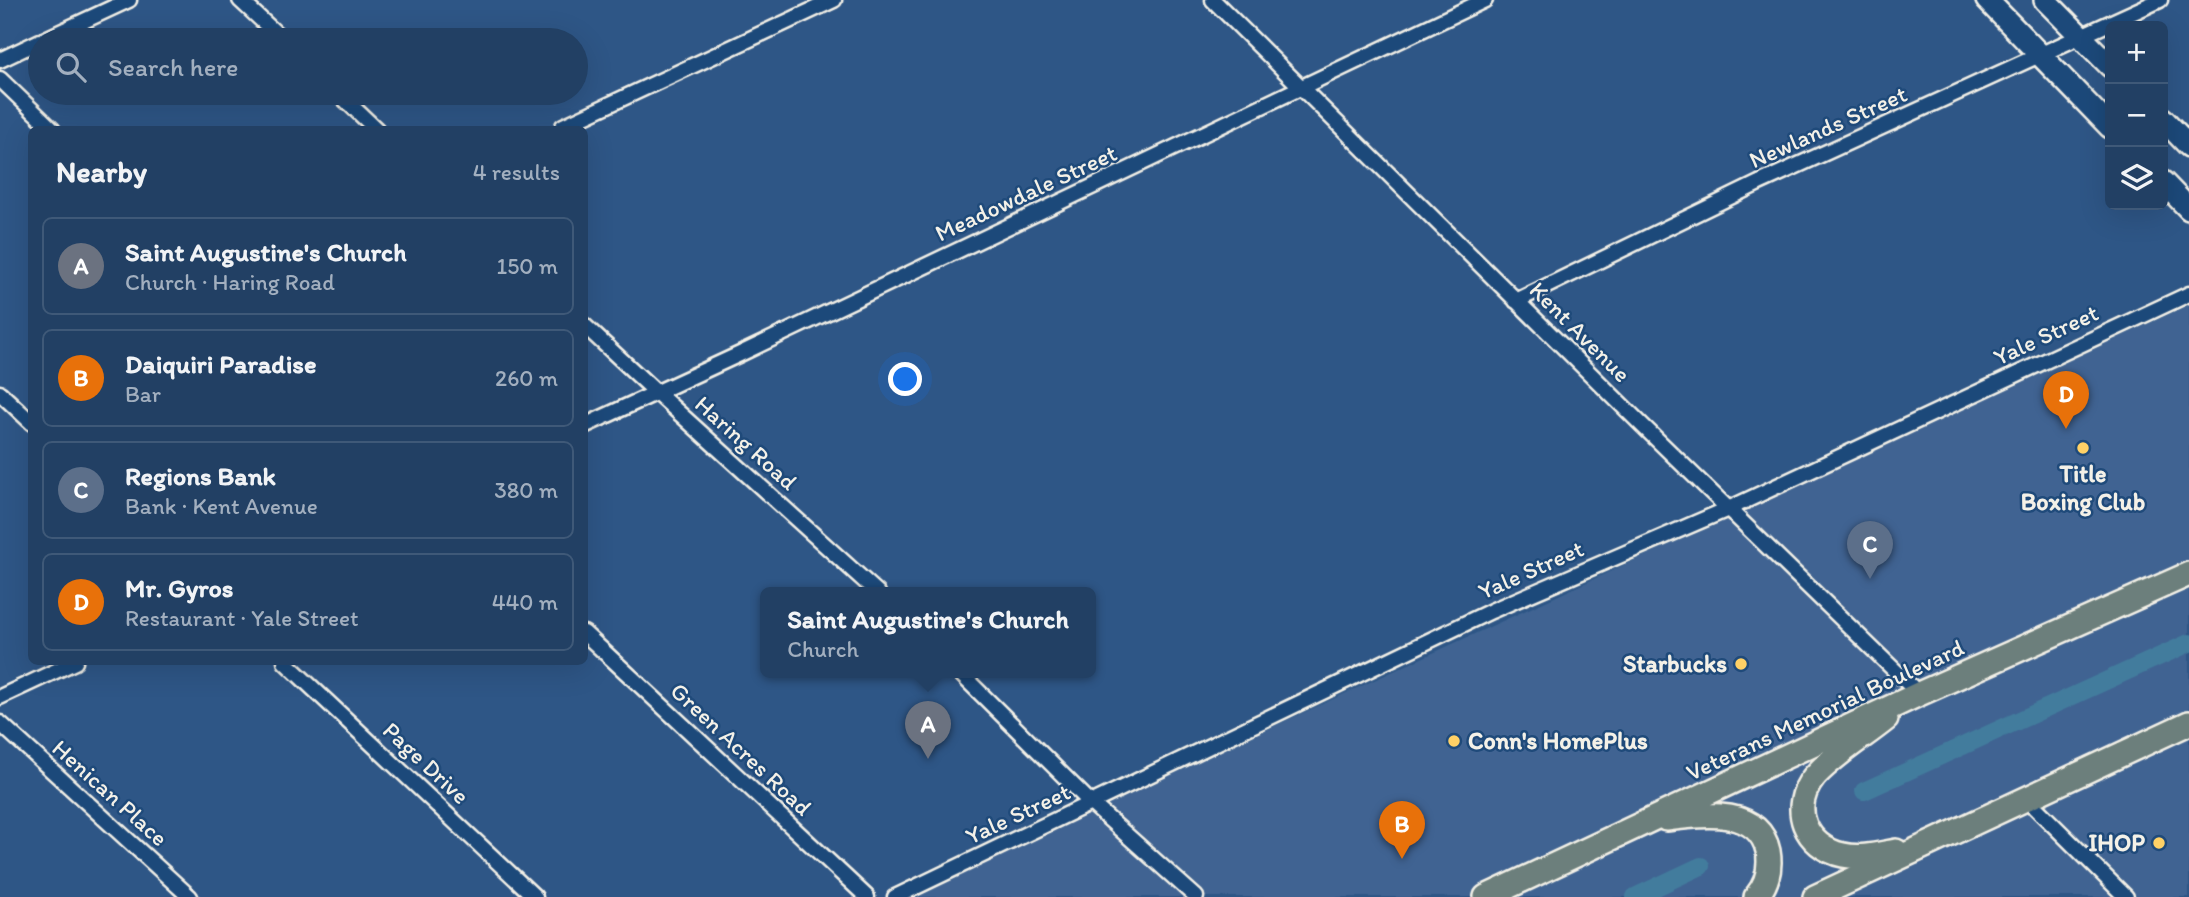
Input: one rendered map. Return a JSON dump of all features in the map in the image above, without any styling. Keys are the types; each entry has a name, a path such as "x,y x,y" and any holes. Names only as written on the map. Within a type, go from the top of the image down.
{"main road":[{"name":"Veterans Memorial Boulevard","path":"1486,897 1919,694 2189,574"},
{"path":"1919,694 1821,769 1807,788 1801,811 1811,837 1831,852 1844,856 1858,857 1926,846"},
{"path":"1815,897 2189,723"},
{"path":"1649,820 1718,815 1738,819 1757,828 1766,844 1769,859 1765,883 1756,897"}],"street":[{"path":"69,28 129,0"},
{"path":"240,0 270,28"},
{"path":"563,126 834,0"},
{"name":"Kent Avenue","path":"1213,0 1516,301 1919,694"},
{"name":"Meadowdale Street","path":"588,424 1485,0"},
{"path":"1987,0 2105,122"},
{"path":"2045,0 2105,61"},
{"name":"Newlands Street","path":"1516,301 1759,183 2160,0"},
{"path":"0,60 28,47"},
{"path":"0,79 49,126"},
{"path":"351,105 373,126"},
{"path":"2168,124 2189,146"},
{"path":"2168,187 2189,209"},
{"name":"Yale Street","path":"895,897 1491,611 1728,509 2189,294"},
{"name":"Haring Road","path":"588,329 871,587"},
{"path":"0,393 28,419"},
{"name":"Green Acres Road","path":"588,638 867,897"},
{"path":"0,697 69,665"},
{"name":"Page Drive","path":"288,665 535,897"},
{"path":"965,678 1092,804 1196,897"},
{"name":"Henican Place","path":"0,723 190,897"},
{"path":"2028,799 2126,897"}],"shaded area":[{"path":"2189,305 2189,897 903,897"}],"waterway":[{"path":"1864,791 2189,643"},
{"path":"1635,897 1701,866"}],"place":[{"name":"Mr. Gyros","path":"2066,429"},
{"name":"Title Boxing Club","path":"2083,448"},
{"name":"Regions Bank","path":"1870,579"},
{"name":"Starbucks","path":"1741,664"},
{"name":"Conn's HomePlus","path":"1454,741"},
{"name":"Saint Augustine's Church","path":"928,759"},
{"name":"IHOP","path":"2159,843"},
{"name":"Daiquiri Paradise","path":"1402,859"}]}
